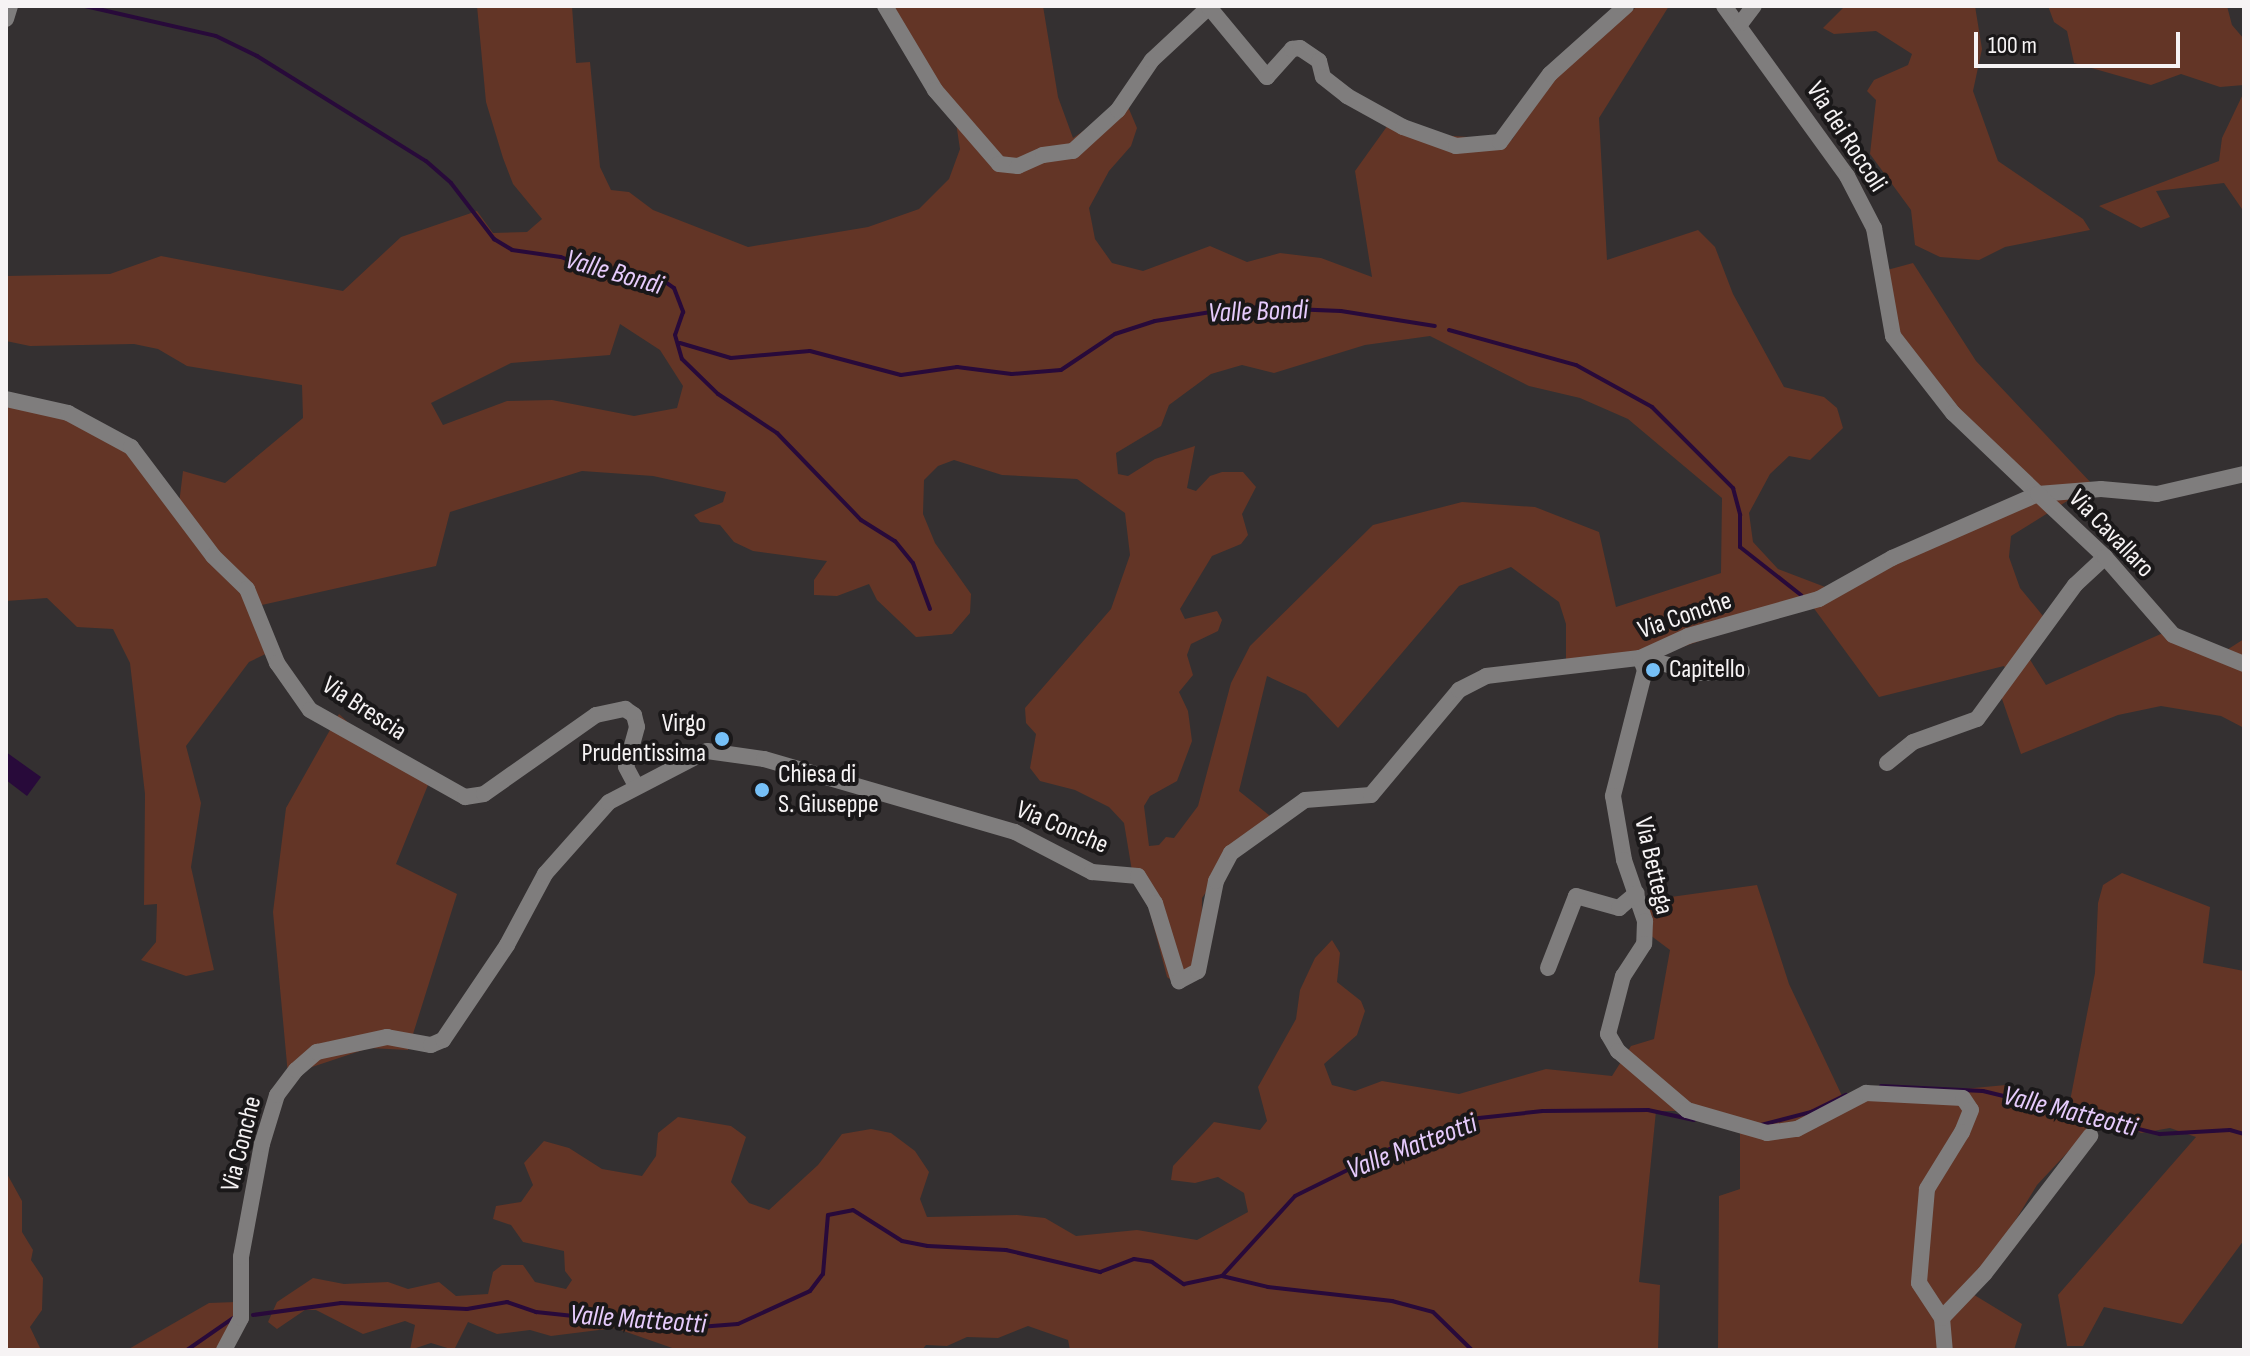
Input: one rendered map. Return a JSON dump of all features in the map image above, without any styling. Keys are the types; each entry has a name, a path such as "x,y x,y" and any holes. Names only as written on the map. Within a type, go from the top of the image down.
{"street":[{"path":"6,19 10,6"},
{"path":"885,6 935,90 999,164 1018,166 1043,155 1073,151 1118,110 1152,60 1209,7 1267,77 1292,49 1300,48 1319,61 1323,77 1347,96 1403,127 1456,146 1500,142 1550,74 1626,6"},
{"name":"Via dei Roccoli","path":"1724,6 1741,14 1847,176 1874,228 1893,336 1953,413 2038,494"},
{"path":"1741,14 1754,6"},
{"name":"Via Brescia","path":"6,399 68,413 131,447 213,556 247,589 277,663 310,710 465,797 484,794 596,715 625,709 634,715 637,727 626,767 636,786"},
{"name":"Via Cavallaro","path":"2038,494 2101,489 2157,494 2244,474"},
{"name":"Via Cavallaro","path":"2038,494 2105,557 2173,635 2244,664"},
{"name":"Via Conche","path":"224,1350 241,1318 241,1257 277,1095 317,1052 387,1037 431,1045 443,1040 507,945 545,874 609,802 707,751 721,749 1015,832 1092,872 1138,876 1155,903 1179,981 1198,971 1216,881 1231,853 1266,824 1305,800 1371,795 1459,690 1486,676 1640,658 1688,636 1819,599 1892,558 2038,494"},
{"path":"1887,763 1913,742 1977,719 2075,585 2105,557"},
{"path":"1640,658 1701,673 1742,671"},
{"name":"Via Bettega","path":"1640,658 1645,670 1613,796 1624,860 1645,921 1644,944 1623,976 1608,1034 1618,1051 1687,1110 1767,1133 1797,1129 1866,1093 1963,1098 1971,1110 1962,1132 1927,1189 1919,1283 1942,1318 1945,1350"},
{"path":"1548,968 1576,896 1619,908 1637,893"},
{"path":"1942,1318 1985,1273 2090,1136"}],"shaded area":[{"path":"477,6 572,6 576,63 590,62 600,167 611,190 629,192 653,210 748,247 868,227 919,209 949,179 960,149 955,116 881,6 1043,6 1058,97 1073,138 1126,102 1137,128 1131,146 1109,171 1089,208 1095,239 1112,263 1143,271 1210,246 1247,262 1280,253 1321,258 1372,277 1355,171 1393,118 1409,133 1512,140 1552,71 1638,6 1669,6 1599,118 1607,260 1698,230 1715,247 1733,294 1784,387 1824,397 1837,408 1843,428 1810,460 1789,456 1770,474 1749,513 1753,542 1778,569 1833,590 2036,500 1918,379 1876,273 1913,263 1976,361 2093,485 2011,536 2009,557 2020,588 2043,616 2027,655 2046,685 2163,633 2222,653 2244,639 2244,728 2221,716 2161,706 2118,715 2021,754 2001,696 2010,678 2004,666 1879,697 1810,603 1645,660 1566,666 1566,624 1559,602 1511,567 1459,586 1338,728 1306,694 1267,676 1239,791 1275,820 1230,858 1202,898 1201,966 1176,984 1167,977 1145,893 1133,877 1124,823 1109,807 1075,790 1040,781 1030,768 1036,734 1026,723 1025,708 1111,609 1130,555 1125,513 1077,479 1002,475 954,460 938,466 924,480 923,514 935,543 971,594 970,613 952,634 916,637 877,600 869,584 837,596 814,595 814,580 827,561 753,551 734,542 720,525 700,522 694,515 723,502 726,492 653,476 582,471 450,512 436,566 253,607 272,651 249,662 186,746 201,803 191,867 214,970 186,976 141,960 156,942 157,904 144,905 145,794 130,663 113,629 77,627 47,598 6,601 6,399 102,429 179,504 183,471 225,483 303,418 302,385 187,366 158,349 134,344 30,346 6,341 6,276 110,274 161,256 343,291 401,237 477,211 493,233 527,232 542,219 513,184 486,102","holes":["620,324 660,350 683,386 677,408 634,416 552,400 507,401 443,425 431,403 511,363 610,355","1430,336 1529,386 1580,398 1628,419 1722,498 1721,573 1616,607 1599,532 1535,507 1462,502 1373,525 1250,646 1231,683 1198,806 1174,838 1166,837 1159,845 1149,846 1144,806 1150,796 1177,781 1192,741 1188,711 1179,692 1193,675 1187,655 1191,644 1218,631 1222,620 1217,611 1185,619 1180,609 1212,556 1241,544 1248,535 1242,514 1256,487 1243,472 1222,472 1210,476 1196,491 1187,488 1195,446 1155,459 1128,476 1118,474 1116,453 1161,426 1169,405 1211,374 1242,365 1274,373 1365,345"]},
{"path":"1845,6 1975,6 1982,49 1973,91 1998,161 2083,219 2090,230 2005,247 1979,260 1940,257 1915,245 1911,210 1870,154 1876,100 1867,91 1874,80 1908,65 1912,54 1876,31 1834,34 1823,28"},
{"path":"2048,6 2227,6 2232,25 2244,39 2244,85 2220,87 2181,74 2151,85 2074,63 2067,31 2054,22"},
{"path":"2244,92 2244,212 2224,183 2156,191 2170,217 2141,228 2099,206 2219,161 2222,138"},
{"path":"339,714 370,743 430,780 396,864 457,894 408,1050 369,1048 288,1075 273,912 286,808"},
{"path":"6,752 41,777 27,796 6,780"},
{"path":"2122,873 2210,907 2203,963 2244,971 2244,1240 2182,1324 2104,1307 2083,1346 2067,1346 2058,1295 2196,1137 2170,1128 2141,1133 2121,1122 2095,1123 2037,1185 1971,1293 2022,1324 2014,1350 1718,1350 1719,1196 1740,1189 1740,1121 1697,1111 1656,1111 1639,1282 1660,1285 1658,1350 1070,1350 1068,1340 1028,1326 998,1338 967,1337 947,1346 926,1345 922,1350 678,1350 615,1328 551,1336 530,1330 497,1334 468,1322 454,1350 431,1343 410,1350 415,1325 405,1321 363,1334 316,1310 305,1310 277,1329 268,1322 277,1302 313,1278 344,1284 388,1282 408,1289 439,1282 456,1296 488,1294 493,1272 502,1265 523,1265 535,1282 566,1289 572,1280 565,1271 564,1251 523,1242 511,1225 493,1219 496,1206 521,1202 533,1185 524,1163 544,1141 569,1148 602,1169 642,1176 656,1156 658,1133 678,1117 731,1126 746,1137 731,1182 749,1203 769,1210 818,1165 842,1134 871,1129 891,1133 915,1151 929,1172 920,1199 927,1217 1017,1215 1045,1218 1076,1236 1137,1230 1197,1240 1248,1212 1244,1193 1218,1177 1195,1183 1171,1180 1173,1166 1214,1122 1260,1130 1267,1121 1258,1087 1296,1019 1300,990 1315,958 1332,940 1340,953 1337,982 1361,1001 1365,1011 1357,1035 1324,1064 1332,1085 1355,1091 1382,1081 1459,1094 1546,1069 1612,1076 1631,1046 1654,1039 1670,950 1646,932 1642,901 1757,885 1789,984 1844,1100 2006,1085 2069,1106 2095,973 2098,903 2103,885"},
{"path":"6,1172 22,1201 22,1232 33,1250 31,1260 43,1278 42,1310 30,1327 41,1350 6,1350"},
{"path":"236,1302 231,1350 127,1350 209,1303"}],"waterway":[{"name":"Valle Bondi","path":"85,6 216,36 257,56 426,161 451,183 494,239 512,250 561,257 613,278 661,279 674,288 683,312 675,335 682,359 718,394 777,433 861,520 895,541 913,563 930,609"},
{"name":"Valle Bondi","path":"680,343 731,358 810,351 901,375 957,367 1012,374 1061,370 1115,334 1155,321 1242,307 1341,311 1435,326"},
{"name":"Valle Bondi","path":"1449,330 1576,365 1652,407 1733,488 1740,515 1740,547 1801,595"},
{"name":"Valle Matteotti","path":"1881,1086 1983,1091 2160,1134 2230,1130 2244,1134"},
{"name":"Valle Matteotti","path":"1761,1125 1811,1112 1846,1095"},
{"name":"Valle Matteotti","path":"1222,1276 1295,1196 1390,1149 1479,1118 1543,1111 1648,1110 1694,1120"},
{"name":"Valle Matteotti","path":"253,1315 341,1303 467,1309 507,1302 536,1312 686,1328 738,1324 810,1291 823,1274 828,1215 853,1210 902,1241 928,1246 1006,1250 1100,1272 1134,1259 1152,1262 1184,1284 1222,1276 1268,1287 1392,1301 1433,1312 1472,1350"},
{"name":"Valle Matteotti","path":"187,1350 233,1318"}],"place":[{"name":"Capitello","path":"1653,670"},
{"name":"Virgo Prudentissima","path":"722,739"},
{"name":"Chiesa di S. Giuseppe","path":"762,790"}]}
